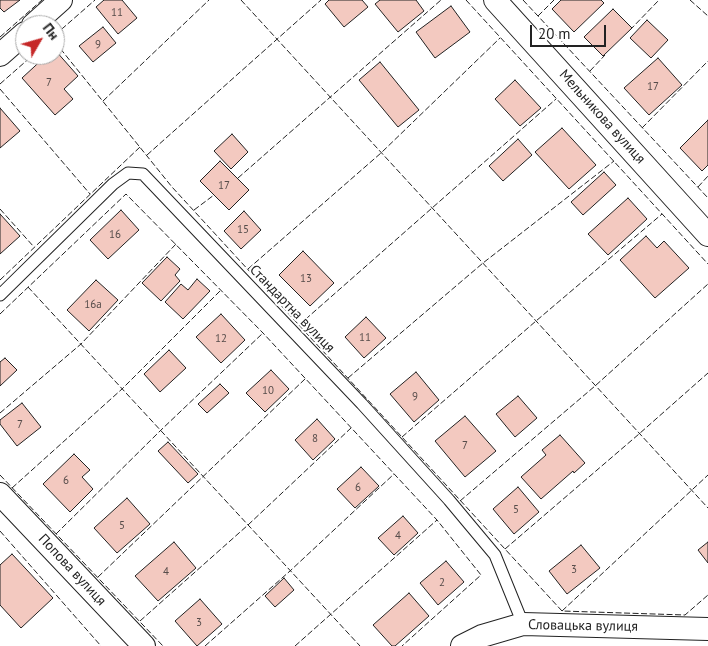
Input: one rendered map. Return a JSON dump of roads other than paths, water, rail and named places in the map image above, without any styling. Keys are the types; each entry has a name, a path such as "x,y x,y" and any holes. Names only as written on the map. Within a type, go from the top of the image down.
{"street":[{"path":"45,15 61,0"},
{"name":"Мельникова вулиця","path":"495,0 708,235"},
{"path":"0,55 15,42"},
{"name":"Попова вулиця","path":"0,494 144,646"},
{"name":"Словацька вулиця","path":"462,646 482,636 523,624 708,629"}],"lane":[{"name":"Стандартна вулиця","path":"0,295 113,184 128,173 143,174 355,397 449,500 495,555 523,624"}]}
